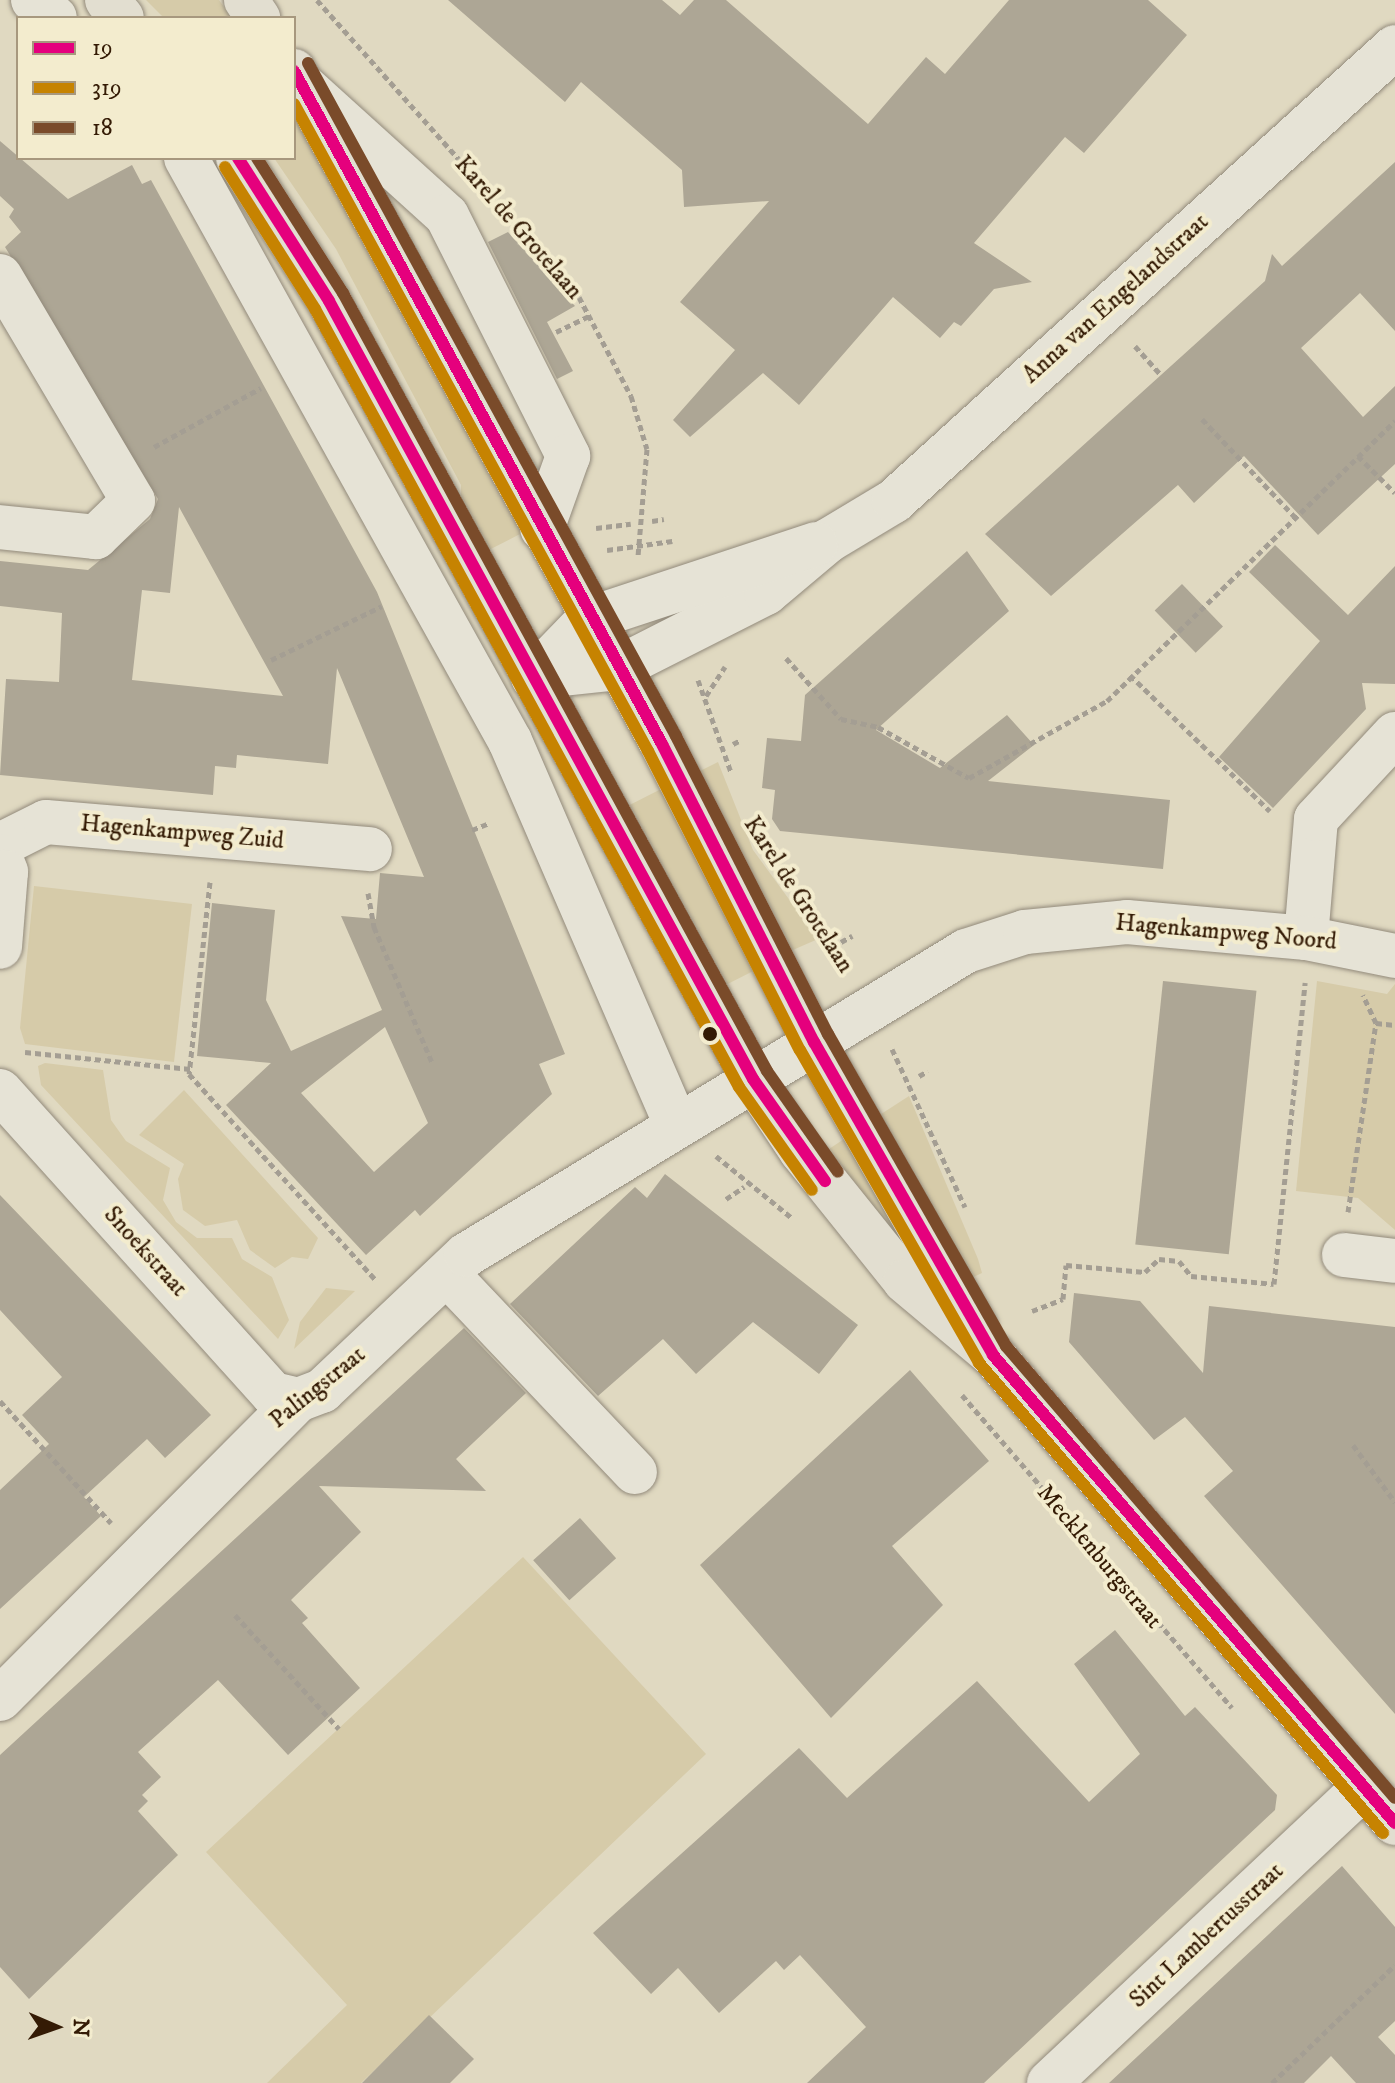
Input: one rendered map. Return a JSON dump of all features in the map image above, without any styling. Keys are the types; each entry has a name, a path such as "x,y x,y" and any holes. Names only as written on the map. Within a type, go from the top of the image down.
{"main road":[{"path":"107,0 120,16"},
{"name":"Karel de Grotelaan","path":"299,79 618,668 814,1042"},
{"path":"239,160 329,301 753,1079"},
{"name":"Mecklenburgstraat","path":"814,1042 993,1355"},
{"name":"Mecklenburgstraat","path":"753,1079 905,1281 993,1355 1386,1809"}],"street":[{"path":"33,0 53,16"},
{"name":"Anna van Engelandstraat","path":"533,677 618,668 766,593 829,540 894,501 1395,47"},
{"name":"Karel de Grotelaan","path":"299,79 447,216 568,456 542,529"},
{"path":"187,160 510,741 675,1123"},
{"path":"0,276 133,501 96,537 0,527"},
{"name":"Anna van Engelandstraat","path":"533,677 589,619 829,540"},
{"path":"1306,955 1316,819 1395,734"},
{"name":"Hagenkampweg Zuid","path":"0,845 46,822 370,849"},
{"path":"0,856 6,872 0,947"},
{"name":"Hagenkampweg Noord","path":"675,1123 966,951 1060,926 1127,922 1306,955 1395,956"},
{"name":"Snoekstraat","path":"0,1091 273,1394 298,1400"},
{"name":"Palingstraat","path":"0,1699 96,1611 140,1557 298,1400 322,1391 447,1274 675,1123"},
{"path":"1344,1255 1395,1261"},
{"path":"447,1274 635,1472"},
{"name":"Sint Lambertusstraat","path":"1049,2083 1386,1809"}],"path":[{"name":"Karel de Grotelaan","path":"317,0 471,173"},
{"name":"Karel de Grotelaan","path":"481,184 579,297 631,396 647,449 639,565 654,596"},
{"path":"1133,344 1161,375"},
{"path":"115,469 271,382"},
{"path":"1202,419 1294,516"},
{"path":"786,658 841,719 878,727 969,778 1107,701 1130,675 1395,421"},
{"path":"1358,456 1395,493"},
{"path":"652,521 664,519"},
{"path":"589,529 631,524"},
{"path":"271,660 391,601"},
{"path":"676,639 706,696 733,779"},
{"path":"1130,675 1275,815"},
{"path":"733,744 741,740"},
{"path":"472,830 489,823"},
{"path":"190,1069 214,836"},
{"path":"370,849 368,909 432,1062"},
{"name":"Karel de Grotelaan","path":"779,869 870,1010"},
{"path":"841,942 852,936"},
{"path":"1032,1311 1063,1299 1066,1265 1145,1272 1159,1259 1179,1261 1191,1276 1274,1284 1306,955"},
{"path":"1349,1196 1376,1023 1360,988"},
{"path":"1376,1023 1395,1025"},
{"path":"16,1051 190,1069 406,1312"},
{"path":"919,1076 928,1071"},
{"path":"675,1123 798,1223"},
{"path":"726,1199 744,1187"},
{"name":"Mecklenburgstraat","path":"953,1385 1220,1701 1247,1716"},
{"path":"0,1401 140,1557"},
{"path":"1353,1445 1395,1502"},
{"path":"235,1615 339,1729"},
{"path":"1272,2083 1395,1965"}],"shaded area":[{"path":"146,0 219,0 231,16 162,16"},
{"path":"296,119 522,533 481,554 461,523 461,485 336,249 275,160 296,160"},
{"path":"718,762 753,850 818,939 786,953 692,775"},
{"path":"667,786 760,968 717,990 624,808"},
{"path":"34,886 192,904 174,1062 25,1044 20,1028"},
{"path":"1317,981 1387,994 1395,984 1395,1230 1358,1198 1296,1191"},
{"path":"45,1063 103,1070 111,1120 126,1141 170,1168 163,1200 176,1222 197,1238 232,1238 242,1259 272,1277 289,1320 278,1339 41,1085 38,1066"},
{"path":"184,1090 318,1238 308,1259 292,1257 275,1268 250,1250 237,1220 205,1226 183,1210 178,1179 184,1164 139,1135"},
{"path":"909,1096 978,1259 982,1273 967,1280 875,1118"},
{"path":"850,1135 936,1279 820,1155"},
{"path":"326,1288 355,1291 294,1349 300,1322"},
{"path":"523,1557 706,1754 361,2083 267,2083 347,2005 206,1852"}],"building":[{"path":"448,0 662,0 680,15 694,0 726,0 868,124 926,57 945,74 1009,0 1148,0 1187,35 1084,153 1065,137 974,243 1032,282 994,289 961,326 954,322 940,338 893,297 799,405 763,373 690,437 673,420 735,350 680,302 769,201 684,207 682,170 581,82 565,102"},
{"path":"0,141 16,155 16,160 22,160 68,199 132,165 142,184 151,180 377,592 565,1054 539,1064 552,1094 420,1216 415,1210 366,1255 226,1105 271,1063 197,1056 212,903 275,910 266,1000 291,1051 382,1010 341,916 376,919 380,873 424,877 337,668 328,764 237,755 236,768 215,766 213,795 0,775 6,679 59,682 62,613 0,606 0,561 88,570 150,519 158,499 5,247 21,232 9,217 14,209 0,196","holes":["179,507 283,696 132,680 142,590 170,593","385,1027 428,1123 374,1172 301,1093"]},
{"path":"1395,162 1395,331 1360,293 1301,348 1363,417 1395,386 1395,464 1318,535 1244,456 1194,503 1178,485 1051,596 985,534 1265,281 1272,254 1282,266"},
{"path":"508,232 575,306 547,322 573,371 557,379 488,242"},
{"path":"1275,545 1348,615 1395,566 1395,684 1362,683 1366,709 1273,808 1219,757 1320,641 1249,572"},
{"path":"967,551 1009,611 876,730 940,768 1007,715 1034,745 988,781 1170,800 1163,869 780,831 772,819 775,790 762,788 767,738 801,741 805,695"},
{"path":"1182,584 1223,626 1196,653 1155,610"},
{"path":"1163,981 1256,991 1229,1254 1135,1245"},
{"path":"665,1174 858,1325 819,1374 753,1322 696,1374 663,1339 598,1396 510,1304 635,1187 647,1198"},
{"path":"0,1195 211,1415 165,1458 147,1439 84,1497 101,1516 0,1609 0,1490 49,1444 22,1415 62,1377 0,1310"},
{"path":"1074,1293 1140,1301 1203,1373 1209,1306 1395,1327 1395,1714 1204,1496 1233,1471 1185,1417 1154,1440 1069,1342"},
{"path":"464,1328 526,1393 456,1459 486,1491 319,1486 361,1532 291,1600 308,1618 302,1623 360,1688 288,1755 218,1680 138,1752 161,1777 142,1795 148,1801 138,1811 178,1855 29,1999 0,1967 0,1755"},
{"path":"910,1370 989,1461 892,1546 943,1605 831,1718 700,1565"},
{"path":"580,1518 616,1558 569,1600 533,1560"},
{"path":"1115,1630 1185,1716 1195,1707 1277,1795 1275,1810 984,2083 807,2083 866,2027 800,1955 784,1970 776,1961 719,2013 678,1968 651,1994 593,1933 799,1748 847,1798 977,1681 1089,1802 1140,1754 1074,1664"},
{"path":"1342,1866 1395,1927 1395,2021 1378,2037 1395,2055 1395,2083 1356,2083 1331,2056 1304,2083 1109,2083"},
{"path":"429,2015 474,2059 450,2083 362,2083"}],"transit line":[{"name":"18","path":"308,63 676,736 828,1034 1006,1346 1395,1798"},
{"name":"19","path":"296,75 662,744 814,1042 993,1355 1395,1823"},
{"name":"319","path":"296,108 648,751 800,1050 979,1363 1383,1833"},
{"name":"19","path":"239,160 329,301 753,1079 825,1181"},
{"name":"18","path":"258,160 343,293 767,1071 838,1172"},
{"name":"319","path":"225,167 315,309 739,1087 812,1190"}]}
